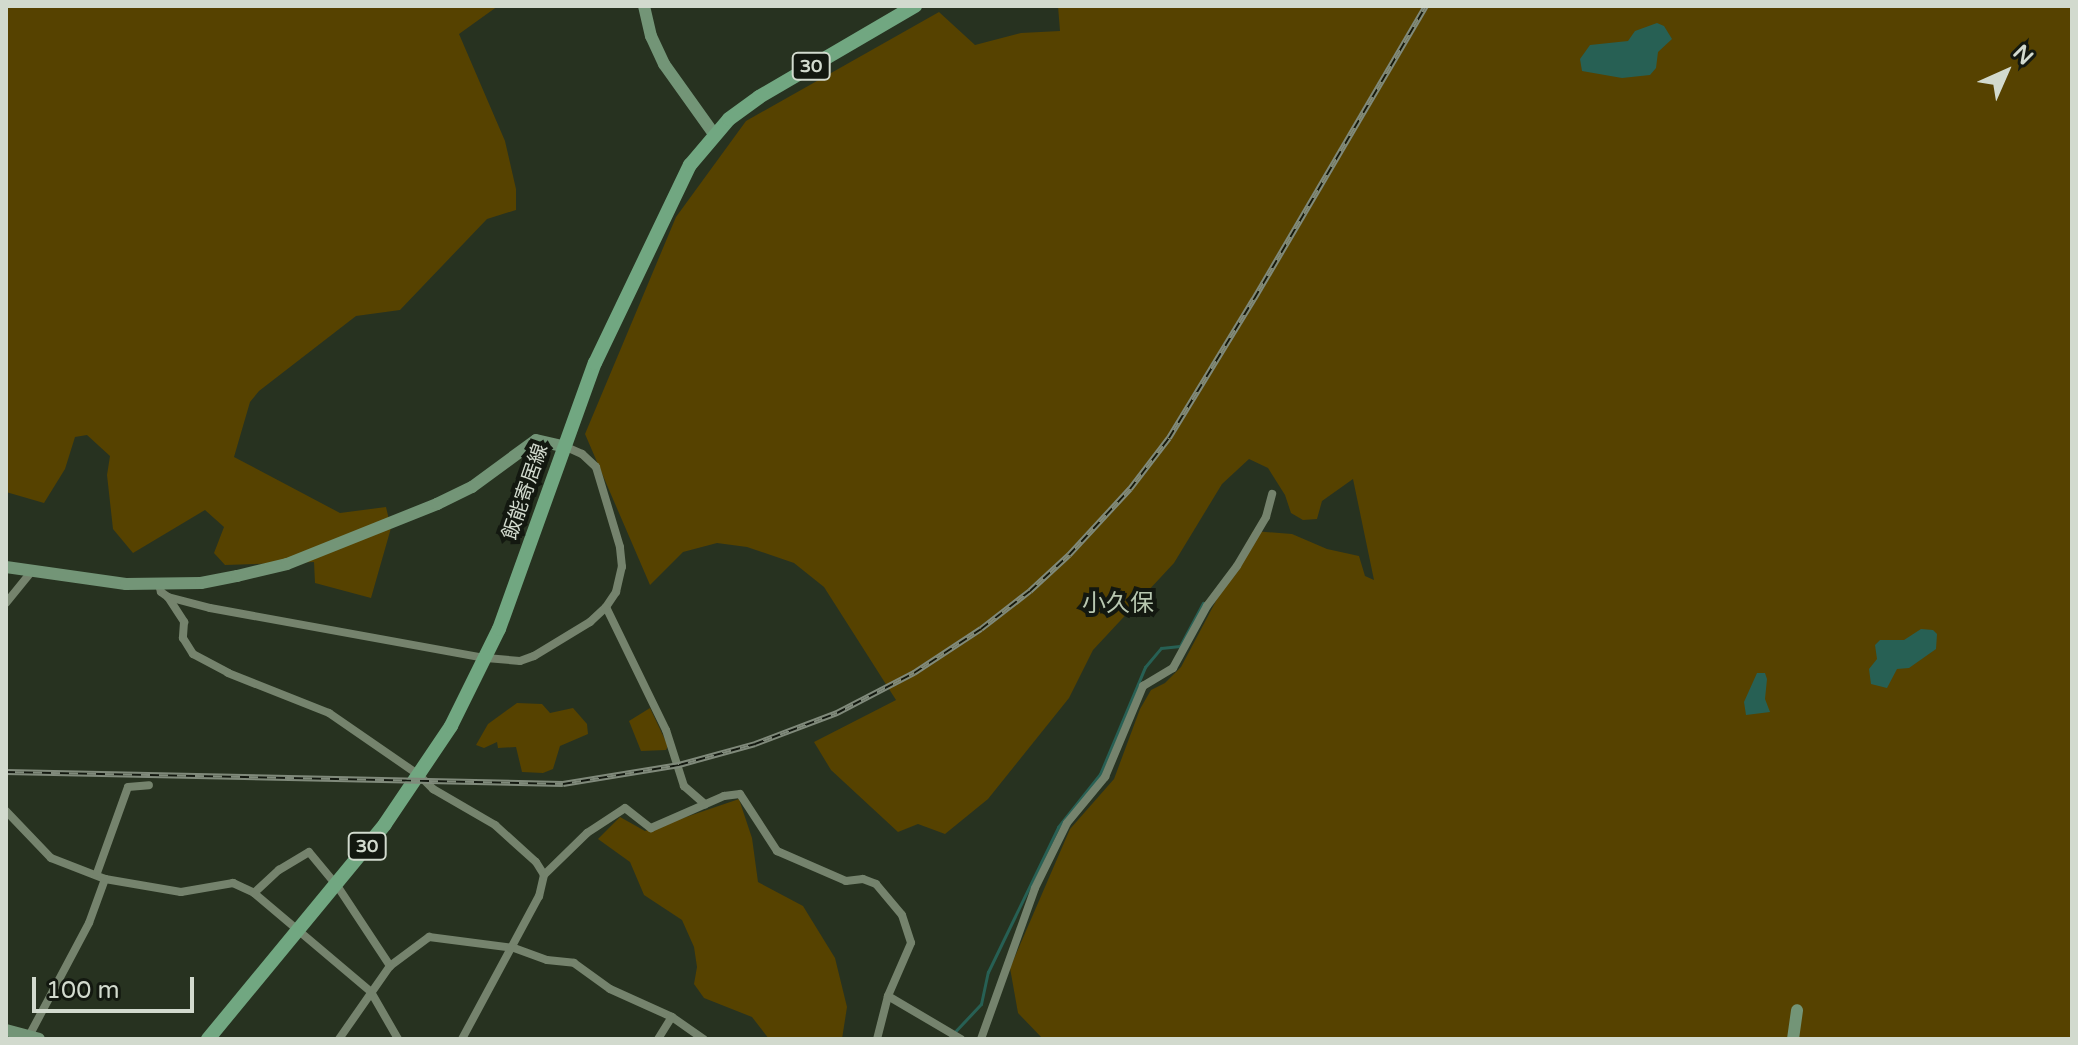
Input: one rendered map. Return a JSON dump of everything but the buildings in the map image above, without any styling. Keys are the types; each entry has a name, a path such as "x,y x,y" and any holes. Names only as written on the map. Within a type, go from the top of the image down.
{"main road":[{"name":"飯能寄居線","path":"208,1039 385,824 429,763 467,697 486,658 606,337 680,180 714,134 759,97 915,6"}],"street":[{"path":"644,6 651,36 664,64 714,134"},
{"path":"6,567 93,582 159,585 201,583 287,564 472,487 536,440 582,454 596,467 620,547 622,567 619,583 606,607 590,622 534,656 520,661 486,658 168,597"},
{"path":"981,1039 1035,888 1067,823 1105,777 1143,686 1173,668 1207,606 1252,542 1266,517 1272,494"},
{"path":"6,603 31,572"},
{"path":"159,585 184,622 183,638 193,654 228,673 329,713 419,775 433,789 504,831 536,862 544,875"},
{"path":"606,607 666,730 684,786 705,804"},
{"path":"6,1030 34,1037 89,923 128,787 149,785"},
{"path":"462,1039 514,948 539,896 544,875 587,833 625,808 651,828 705,804 740,794 777,851 846,881 863,879 876,884 902,915 911,943 888,996 877,1039"},
{"path":"6,811 51,858 101,876 181,892 233,883 254,893 371,992 398,1039"},
{"path":"254,893 279,870 309,852 338,887 390,966"},
{"path":"339,1039 390,966 429,937 514,948 547,960 574,963 610,989 672,1017 704,1039"},
{"path":"888,996 957,1037"},
{"path":"1793,1039 1797,1010"},
{"path":"658,1039 672,1017"}],"shaded area":[{"path":"6,6 498,6 459,34 505,141 516,189 516,210 487,219 400,310 356,316 259,391 250,402 234,457 340,513 386,507 391,528 371,598 315,583 314,562 225,565 214,553 224,527 205,510 133,553 113,529 107,475 110,456 87,435 75,437 65,469 44,503 6,492"},
{"path":"1058,6 2072,6 2072,1039 1043,1039 1018,1013 1010,968 1070,829 1114,779 1140,709 1151,690 1165,683 1181,667 1253,531 1292,534 1327,549 1359,556 1365,576 1374,580 1353,479 1322,501 1317,519 1303,520 1291,513 1285,495 1268,468 1249,459 1222,484 1174,563 1093,650 1069,698 988,799 945,834 918,824 898,832 831,770 814,742 896,700 824,587 794,563 747,547 717,543 683,552 650,585 585,434 676,217 746,121 939,12 975,45 1021,33 1060,31"},
{"path":"517,703 542,704 550,713 573,708 587,724 588,734 560,746 553,769 543,773 522,772 516,747 498,748 497,742 484,748 476,745 488,724"},
{"path":"650,708 668,746 666,750 641,751 629,721"},
{"path":"739,799 752,838 758,882 803,906 835,958 847,1007 842,1039 769,1039 752,1017 704,998 694,984 697,967 694,947 682,920 644,895 630,862 598,839 620,817 645,831"}],"water":[{"path":"1657,23 1664,26 1672,39 1658,52 1656,68 1650,75 1622,78 1582,71 1580,59 1590,45 1628,41 1635,31"},
{"path":"1921,629 1933,630 1937,634 1936,649 1909,668 1897,669 1887,688 1871,684 1869,669 1877,659 1875,645 1880,640 1904,640"},
{"path":"1757,673 1765,673 1767,679 1765,699 1770,712 1746,715 1744,702"}],"waterway":[{"path":"948,1039 981,1004 988,972 1058,827 1100,774 1145,667 1161,648 1180,646 1203,603"}],"railway":[{"path":"6,772 563,784 679,765 755,744 837,713 914,673 981,629 1030,591 1069,555 1130,489 1169,438 1426,6"}],"district":[{"name":"小久保","path":"1118,604"}]}
